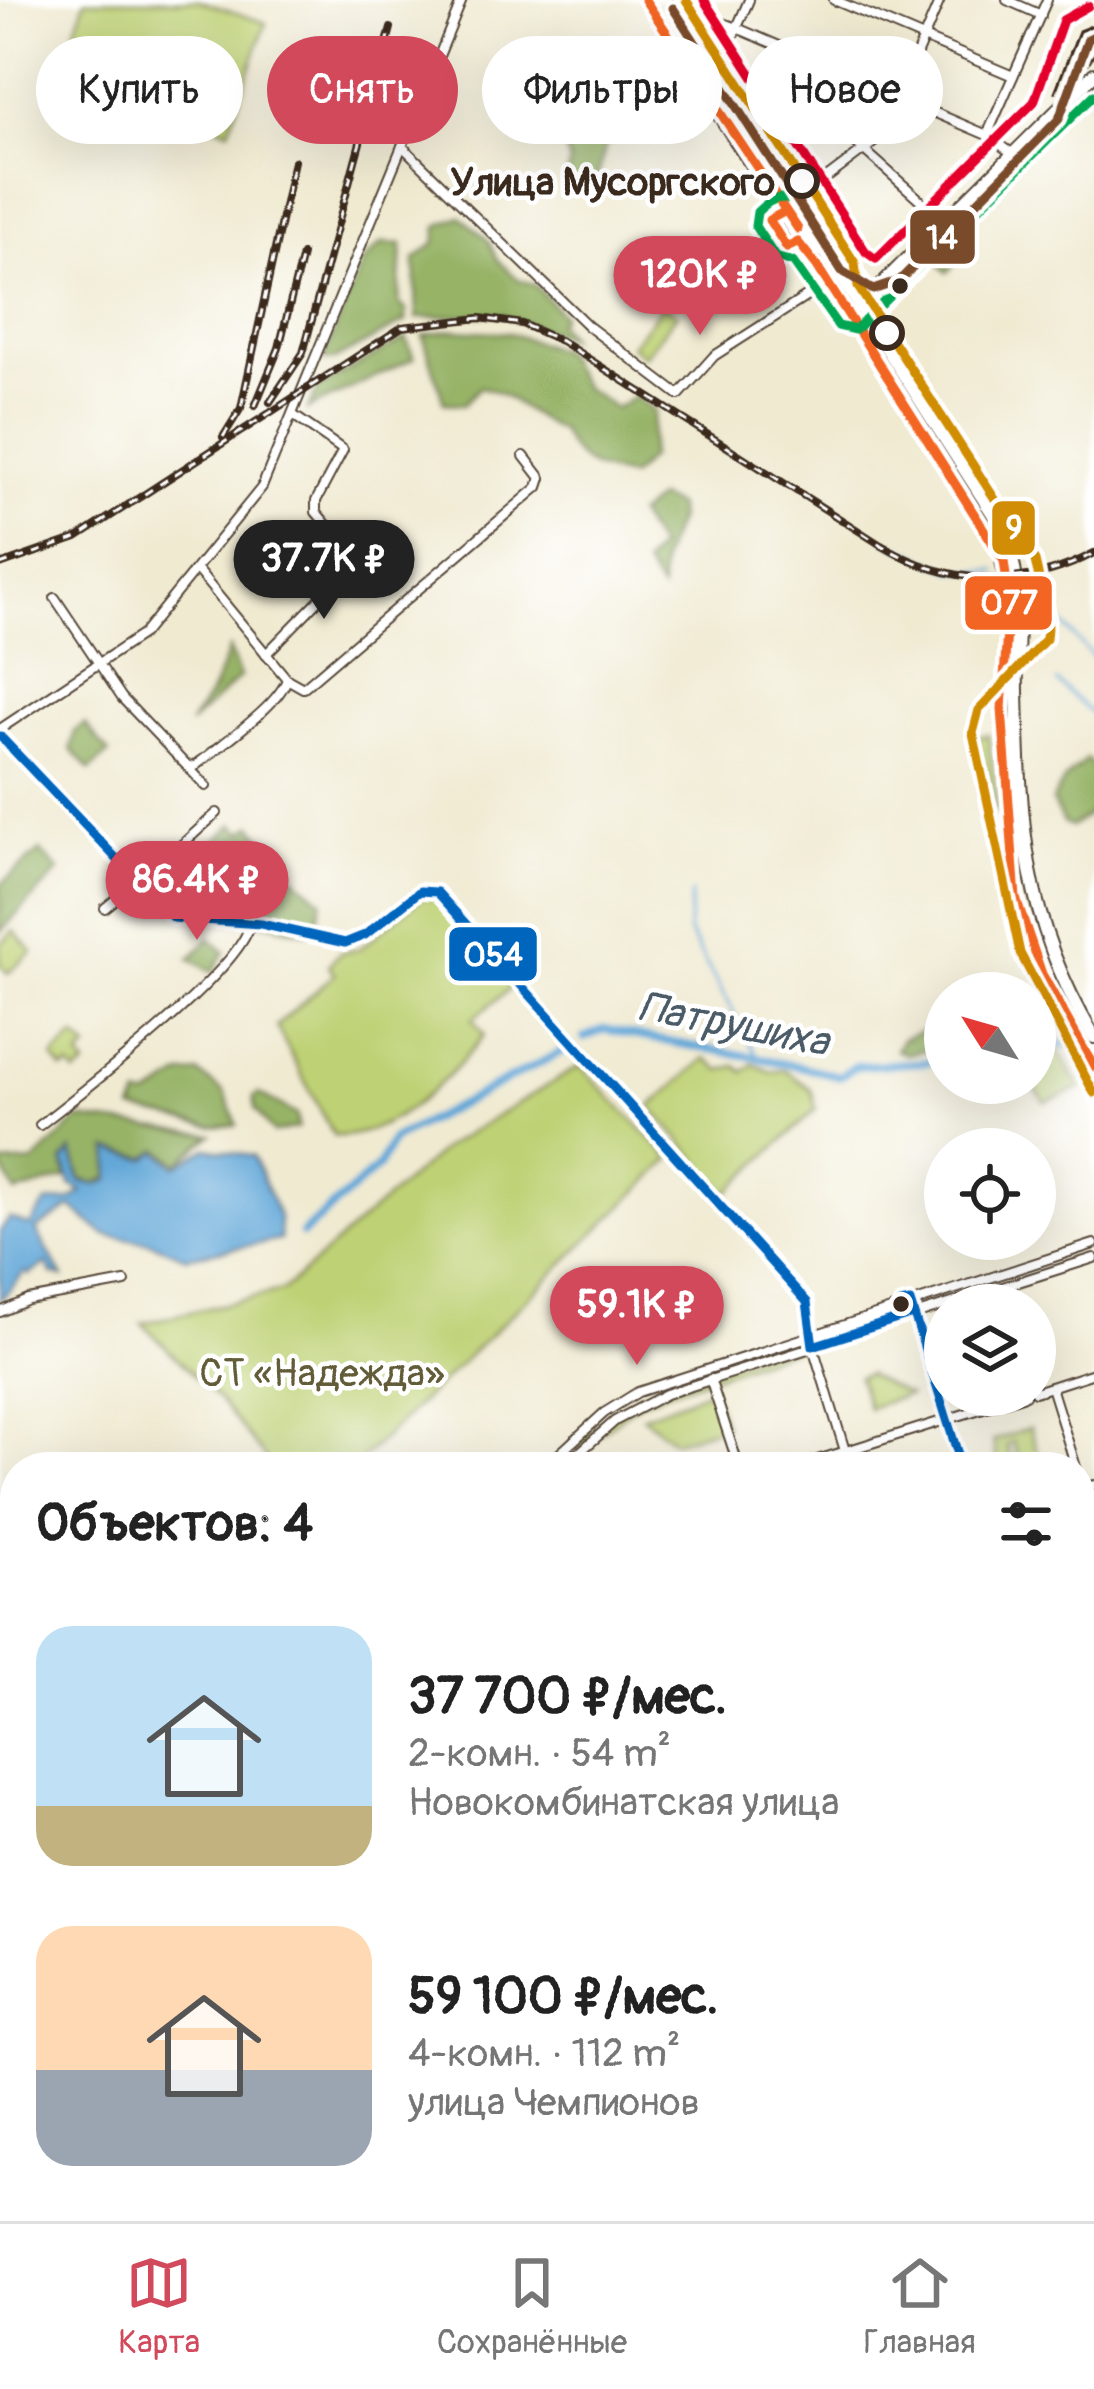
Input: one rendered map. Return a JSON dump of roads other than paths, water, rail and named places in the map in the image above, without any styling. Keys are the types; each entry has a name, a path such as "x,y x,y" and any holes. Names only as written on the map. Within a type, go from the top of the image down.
{"main road":[{"path":"645,0 785,217 839,275 849,316 1004,561 1009,598 1002,704 1016,898 1036,961 1094,1067"},
{"path":"849,316 1094,74"},
{"path":"785,217 826,254 997,520 1015,559 1021,604 1018,735"},
{"path":"1002,704 1012,700 1018,735 1034,905 1052,958 1094,1036"}],"street":[{"path":"462,0 262,487 143,634 0,732 149,898 180,920 250,923 345,943 364,935 414,895 434,890 808,1302 809,1334 845,1451"},
{"path":"677,0 701,36"},
{"path":"722,54 749,0"},
{"path":"835,0 919,36"},
{"path":"925,36 940,0"},
{"path":"1007,0 1041,15"},
{"path":"987,135 1047,0"},
{"path":"688,17 695,13 756,36"},
{"path":"943,46 1013,76"},
{"path":"402,146 588,326 680,395 713,356 839,275 826,230 722,67"},
{"path":"943,116 987,135 1013,154"},
{"path":"859,144 945,222"},
{"path":"804,195 873,144"},
{"path":"826,230 826,254"},
{"path":"293,415 343,450 316,501 316,512 368,572"},
{"path":"197,570 286,679 303,688 538,488 541,478 524,456"},
{"path":"266,654 358,561"},
{"path":"55,598 122,698 206,786"},
{"path":"186,765 194,767 266,707 283,691 286,679"},
{"path":"149,898 172,855 217,813"},
{"path":"105,908 135,883"},
{"path":"40,1125 121,1061 232,958 249,937 250,923"},
{"path":"562,1452 629,1396 1094,1244"},
{"path":"581,1452 632,1410 710,1378 1094,1258"},
{"path":"0,1312 17,1303 125,1282"},
{"path":"910,1302 957,1452"},
{"path":"1056,1386 1094,1373"},
{"path":"710,1378 734,1452"},
{"path":"1056,1400 1072,1452"},
{"path":"842,1452 957,1416"}],"water":[{"path":"207,1148 253,1156 279,1217 280,1240 186,1257 149,1242 105,1235 71,1207 36,1230 63,1277 52,1274 47,1264 29,1275 25,1272 0,1301 0,1231 10,1218 30,1226 46,1203 71,1200 82,1192 70,1184 64,1161 72,1151 80,1181 97,1185 110,1180 110,1150 146,1159 158,1151 176,1166"}],"waterway":[{"path":"886,541 954,571 997,571"},
{"path":"1050,603 1051,612 1094,658"},
{"path":"1057,682 1094,716"},
{"path":"691,894 688,931 759,1059"},
{"name":"Патрушиха","path":"1056,1045 1070,1044 1092,1026"},
{"name":"Патрушиха","path":"584,1038 605,1029 839,1076 856,1066 924,1062"},
{"name":"Патрушиха","path":"302,1234 378,1167 393,1139 571,1047"}],"tram line":[{"path":"1055,92 1079,31 1094,25"},
{"path":"1065,92 1094,55"}],"railway":[{"path":"270,402 303,353 391,28"},
{"path":"223,437 241,408 294,161"},
{"path":"255,406 279,348 302,255"},
{"path":"0,565 77,538 402,327 480,318 522,324 561,341 881,545 932,568 959,575 1014,578 1068,565 1094,553"}],"place":[{"name":"Улица Мусоргского","path":"802,181"}],"park label":[{"name":"СТ «Надежда»","path":"322,1372"}]}
